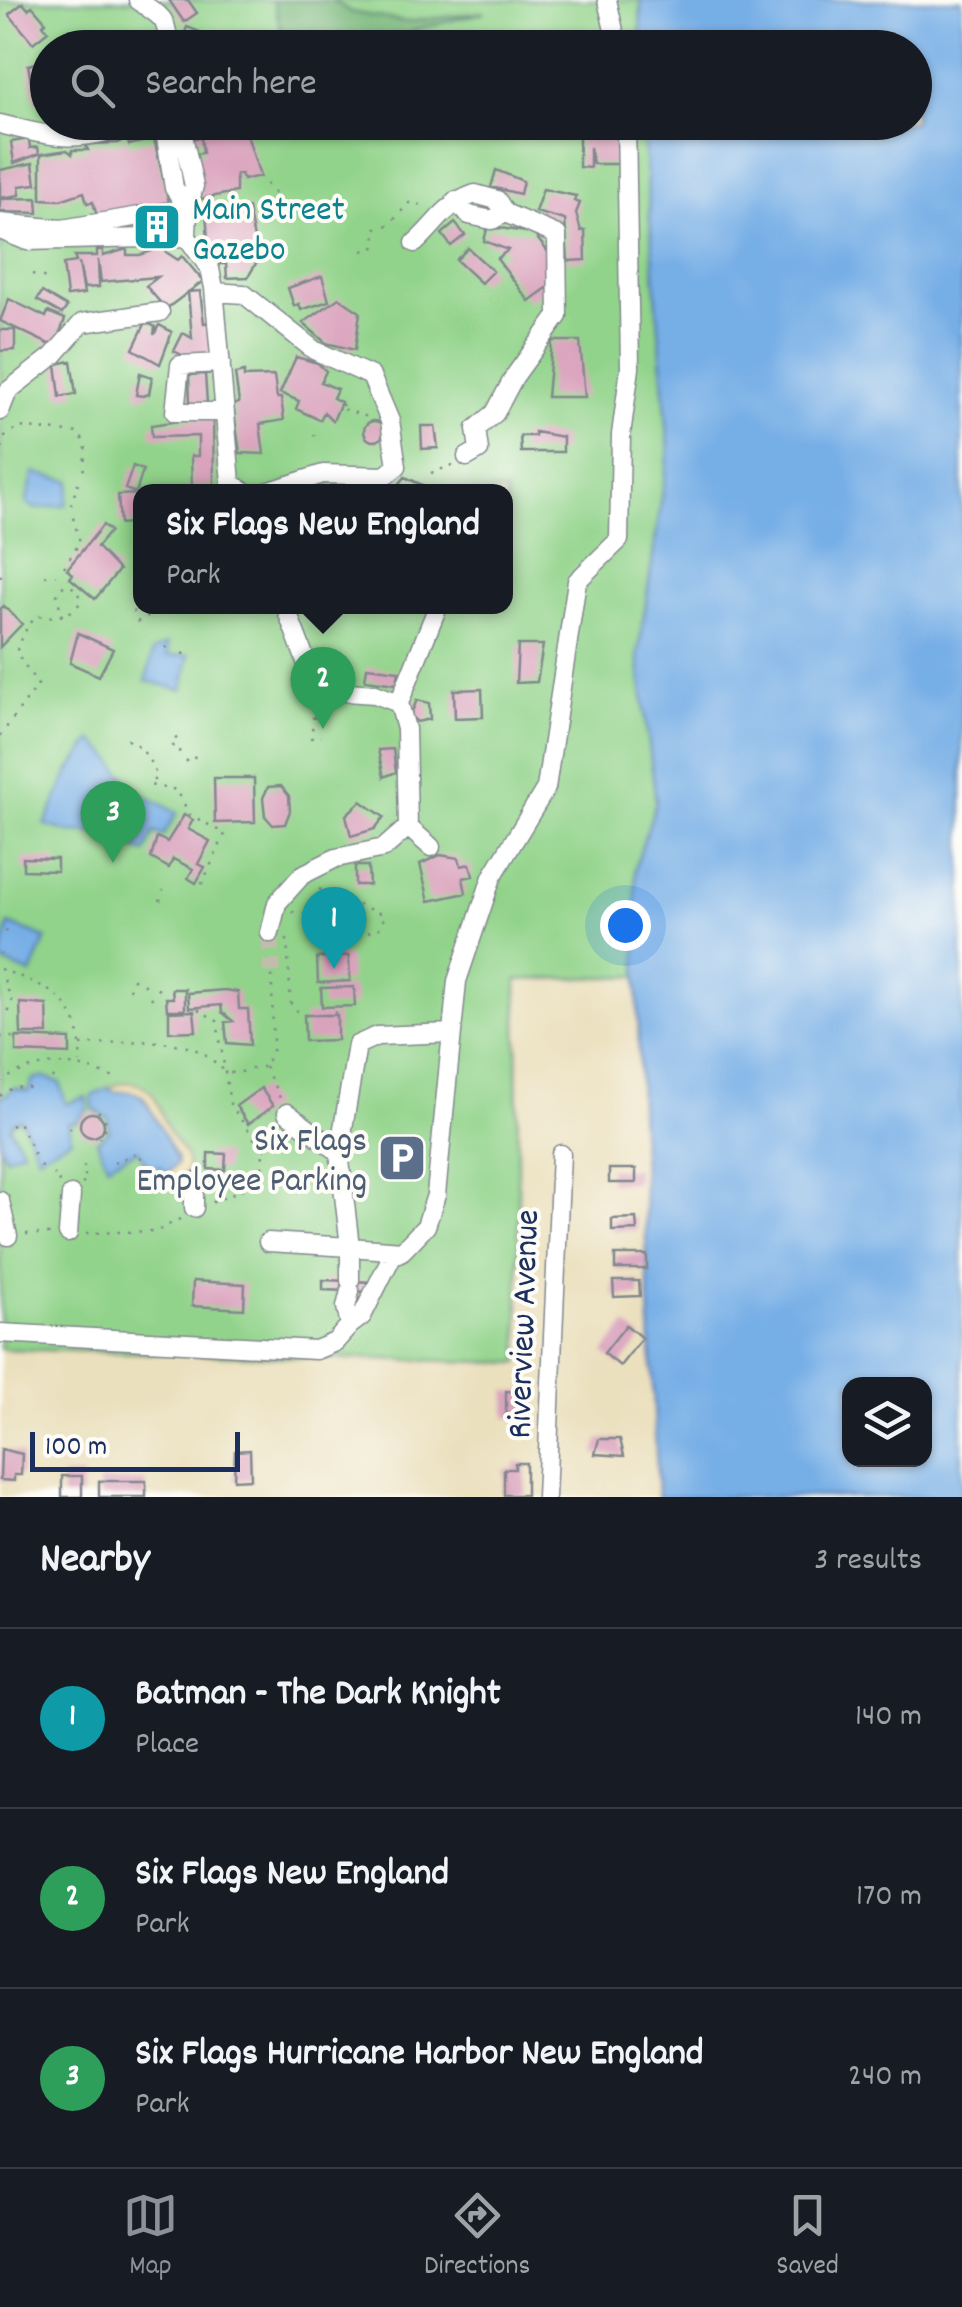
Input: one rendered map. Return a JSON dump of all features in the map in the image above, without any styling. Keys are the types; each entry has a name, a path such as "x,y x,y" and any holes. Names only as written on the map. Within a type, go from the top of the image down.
{"street":[{"path":"138,0 158,4 168,30"},
{"path":"607,0 614,30"},
{"path":"0,124 30,134"},
{"path":"167,140 174,188 188,208"},
{"path":"184,140 194,186 187,237 210,269 215,292 231,484"},
{"path":"0,1334 316,1350 335,1342 362,1316 392,1256 426,1226 436,1195 456,980 477,914 509,844 546,788 577,581 619,540 620,434 630,368 626,140"},
{"path":"415,242 430,229 438,214 455,201 475,194 497,200 504,213 557,235 558,316 514,377 495,414 476,429 479,450 468,456"},
{"path":"0,226 62,229 188,208"},
{"path":"0,226 28,241 187,237"},
{"path":"215,292 244,294 314,350 371,376 390,421 397,466 385,476 324,474 292,484"},
{"path":"0,411 8,391 53,356 82,323 160,312"},
{"path":"220,363 180,365 175,412 224,412"},
{"path":"289,614 318,690 375,694 400,703"},
{"path":"431,848 408,827 406,729 400,703 435,614"},
{"path":"277,933 277,904 302,875 336,858 384,848 408,827"},
{"path":"350,1324 346,1306 350,1246 340,1152 356,1045 377,1036 451,1033"},
{"path":"287,1112 340,1152"},
{"name":"Riverview Avenue","path":"546,1497 561,1154"},
{"path":"194,1182 194,1208"},
{"path":"68,1233 70,1188"},
{"path":"0,1201 8,1236"},
{"path":"268,1242 402,1251"}],"path":[{"path":"259,176 284,203 297,200"},
{"path":"363,251 376,248 376,228 398,218 409,203 420,204"},
{"path":"32,274 47,278"},
{"path":"343,404 339,408 347,414 368,417"},
{"path":"2,448 5,437 18,427 79,433 86,444 83,475"},
{"path":"431,474 468,456"},
{"path":"71,504 78,484"},
{"path":"64,567 80,542 72,514"},
{"path":"46,576 56,575"},
{"path":"0,736 38,685 16,652 28,625 38,616 62,616 80,603 78,590 70,585 61,587 57,595 62,616"},
{"path":"137,622 152,614"},
{"path":"184,654 185,648"},
{"path":"318,690 311,738 321,737"},
{"path":"180,736 170,744 189,763 197,755"},
{"path":"127,740 140,746 155,770 157,777 150,785 177,790 189,814 226,834 200,886"},
{"path":"319,889 384,915 382,928 336,944"},
{"path":"160,901 163,890"},
{"path":"286,914 307,914 311,905 319,903"},
{"path":"277,933 290,946 288,1002 304,1015 334,1015 334,1006"},
{"path":"0,969 51,988 64,1000 81,1045 80,1063"},
{"path":"81,1045 178,1043 206,1054 225,1071 238,1074 252,1066 264,1067 273,1048 272,972"},
{"path":"129,990 133,979 158,989 151,999"},
{"path":"4,980 12,1001 7,1017"},
{"path":"8,1236 158,1231 194,1208 248,1187 262,1171 263,1151 230,1104 217,1021 198,1010"},
{"path":"0,1037 14,1037"},
{"path":"0,1082 24,1068 80,1063 114,1078"},
{"path":"0,1096 15,1086 25,1090 31,1086"},
{"path":"98,1111 108,1124 100,1138"},
{"path":"11,1126 20,1122 36,1156"},
{"path":"69,1128 76,1128"},
{"path":"114,1164 138,1152 149,1174"},
{"path":"53,1175 57,1174 70,1188 87,1182 82,1168 86,1166"}],"green space":[{"path":"0,0 641,0 640,30 30,30 30,140 643,140 669,450 638,655 656,802 635,868 639,976 517,980 519,1363 0,1349"},
{"path":"273,0 332,0 351,12 406,22 485,12 415,30 281,30"}],"sand":[{"path":"134,1083 150,1091 185,1155 187,1171 171,1184 166,1174 177,1164 177,1157 143,1096 110,1092 108,1088"}],"water":[{"path":"641,0 962,0 962,1497 658,1497 640,1110 635,868 656,802 638,656 669,450 643,140 932,140 932,30 640,30"},
{"path":"34,473 71,481 66,505 36,509 26,503"},
{"path":"167,644 168,656 189,655 183,690 146,681 153,651"},
{"path":"92,740 109,755 132,788 177,813 163,836 154,832 145,853 110,834 70,832 45,825 69,772"},
{"path":"9,924 46,938 31,974 0,961"},
{"path":"45,1077 60,1083 66,1104 86,1097 88,1109 76,1122 68,1123 71,1139 38,1156 21,1119 14,1121 10,1128 23,1150 6,1157 0,1145 0,1099 14,1088 28,1091 33,1079"},
{"path":"108,1088 138,1094 147,1106 177,1164 166,1174 159,1166 149,1170 138,1150 107,1165 97,1141 109,1131 108,1118 93,1109 92,1096"}],"building":[{"path":"169,0 188,0 197,13 184,22"},
{"path":"23,3 28,9 32,6 46,22 43,25 47,30 30,30 30,39 9,14"},
{"path":"29,139 30,148 38,147 39,154 14,163 11,142"},
{"path":"154,140 169,203 143,213 142,206 98,220 93,202 87,203 84,192 60,200 41,199 41,154 67,150 72,154 72,150 88,150 85,144"},
{"path":"201,140 249,140 260,176 243,180 241,174 236,175 236,192 200,199 196,154 203,153"},
{"path":"579,140 621,140 621,164 593,164 590,147 590,168 579,167"},
{"path":"33,163 36,184 19,186 20,195 0,198 0,170"},
{"path":"496,170 523,181 520,194 491,187"},
{"path":"543,189 576,196 574,201 580,203 576,213 581,231 585,230 586,260 568,261 565,220 535,212"},
{"path":"37,198 38,213 0,212 0,199"},
{"path":"248,208 258,260 248,277 227,278 226,264 218,264 217,254 213,254 208,241 206,211"},
{"path":"455,223 465,235 451,246 442,234"},
{"path":"487,229 533,233 552,257 550,292 547,288 529,301 497,259 508,250 484,241"},
{"path":"151,246 165,246 166,252 178,260 182,256 203,281 166,309 146,286 158,277 101,282 98,260 99,287 84,288 79,263 84,294 67,296 63,264 76,262 74,256 97,256 97,250 103,250 103,256 127,249 127,255 140,255 152,251"},
{"path":"468,248 493,271 481,283 456,260"},
{"path":"322,276 329,301 301,310 299,304 294,306 288,288"},
{"path":"200,291 204,323 210,322 215,359 192,360 174,351 183,333 192,338 188,292"},
{"path":"42,292 67,307 62,314 37,300"},
{"path":"339,298 360,312 355,350 326,343 303,323"},
{"path":"9,299 46,317 48,312 65,319 55,347 0,321"},
{"path":"146,322 155,327 154,335 159,325 172,332 160,364 133,349"},
{"path":"0,330 15,330 15,350 0,351"},
{"path":"552,341 580,341 585,397 547,397"},
{"path":"296,357 318,363 326,371 321,382 337,389 333,398 341,402 333,421 324,412 320,420 296,409 299,401 280,393"},
{"path":"71,361 76,394 60,397 56,364"},
{"path":"244,372 244,377 274,376 277,398 281,398 284,420 260,424 264,454 240,453 233,405 239,403 235,374"},
{"path":"140,373 152,377 149,394 143,396 136,395"},
{"path":"205,374 207,403 190,404 189,375"},
{"path":"213,416 214,484 192,484 191,456 198,456 198,436 152,437 151,425"},
{"path":"374,421 384,431 374,441 364,431"},
{"path":"421,426 435,426 438,448 422,449"},
{"path":"535,432 563,437 563,452 521,452 520,436 535,436"},
{"path":"133,466 143,470 139,484 133,484 133,492 125,489"},
{"path":"405,477 420,484 399,484"},
{"path":"133,494 133,523 120,524 118,495"},
{"path":"103,525 110,531 97,547 119,570 95,599 70,578 73,574 67,569"},
{"path":"4,606 22,624 0,647 0,609"},
{"path":"78,633 113,649 99,676 70,663"},
{"path":"518,645 543,645 537,682 516,683"},
{"path":"367,667 399,671 397,684 365,680"},
{"path":"482,689 483,717 455,718 454,690"},
{"path":"417,700 429,703 430,719 417,722 410,716"},
{"path":"393,749 396,772 384,777 378,750"},
{"path":"214,778 254,778 255,822 215,823"},
{"path":"281,786 289,796 290,811 285,824 273,825 265,816 263,798 268,787"},
{"path":"361,801 384,817 375,829 351,836 346,815"},
{"path":"184,815 193,820 188,829 210,841 198,864 205,867 196,883 188,878 193,869 173,859 169,868 151,858 157,837 167,842"},
{"path":"440,855 459,858 461,866 470,864 473,876 463,878 466,893 429,901 420,864"},
{"path":"23,858 57,859 57,871 23,870"},
{"path":"355,866 368,866 369,885 355,885"},
{"path":"334,944 339,944 339,956 349,956 350,981 318,983 317,958 334,957"},
{"path":"354,987 355,1006 322,1007 321,988"},
{"path":"172,989 185,989 185,1010 167,1010 166,998 173,998"},
{"path":"238,992 239,1009 248,1009 250,1045 227,1043 225,1022 233,1021 222,1012 221,1005 189,1008 188,993"},
{"path":"20,1003 47,1005 48,1034 21,1034"},
{"path":"194,1011 196,1031 169,1032 169,1012"},
{"path":"304,1015 337,1015 337,1040 305,1041"},
{"path":"16,1037 70,1039 70,1054 16,1052"},
{"path":"261,1088 273,1106 248,1124 236,1106"},
{"path":"92,1113 104,1125 92,1137 80,1125"},
{"path":"208,1153 226,1154 225,1170 208,1169"},
{"path":"609,1169 636,1169 636,1183 609,1183"},
{"path":"636,1218 637,1230 612,1231 612,1219"},
{"path":"615,1255 647,1255 647,1269 615,1269"},
{"path":"323,1280 373,1282 372,1292 323,1290"},
{"path":"193,1281 245,1284 244,1309 192,1306"},
{"path":"613,1281 639,1281 640,1296 614,1297"},
{"path":"626,1325 642,1338 620,1366 604,1353"},
{"path":"506,1391 528,1392 527,1417 506,1417"},
{"path":"599,1439 620,1439 624,1456 595,1454"},
{"path":"1,1449 22,1454 21,1475 14,1475 14,1481 0,1480"},
{"path":"250,1450 251,1479 234,1480 235,1451"},
{"path":"515,1463 526,1463 526,1495 504,1495 504,1469 515,1469"},
{"path":"62,1476 82,1476 82,1497 62,1497"},
{"path":"99,1481 146,1481 146,1497 99,1497"}],"tunnel":[{"path":"270,933 272,972"}],"place":[{"name":"Main Street Gazebo","path":"157,227"},
{"name":"Six Flags New England","path":"323,729"},
{"name":"Six Flags Hurricane Harbor New England","path":"113,863"},
{"name":"Batman - The Dark Knight","path":"334,969"},
{"name":"Six Flags Employee Parking","path":"402,1158"}]}
